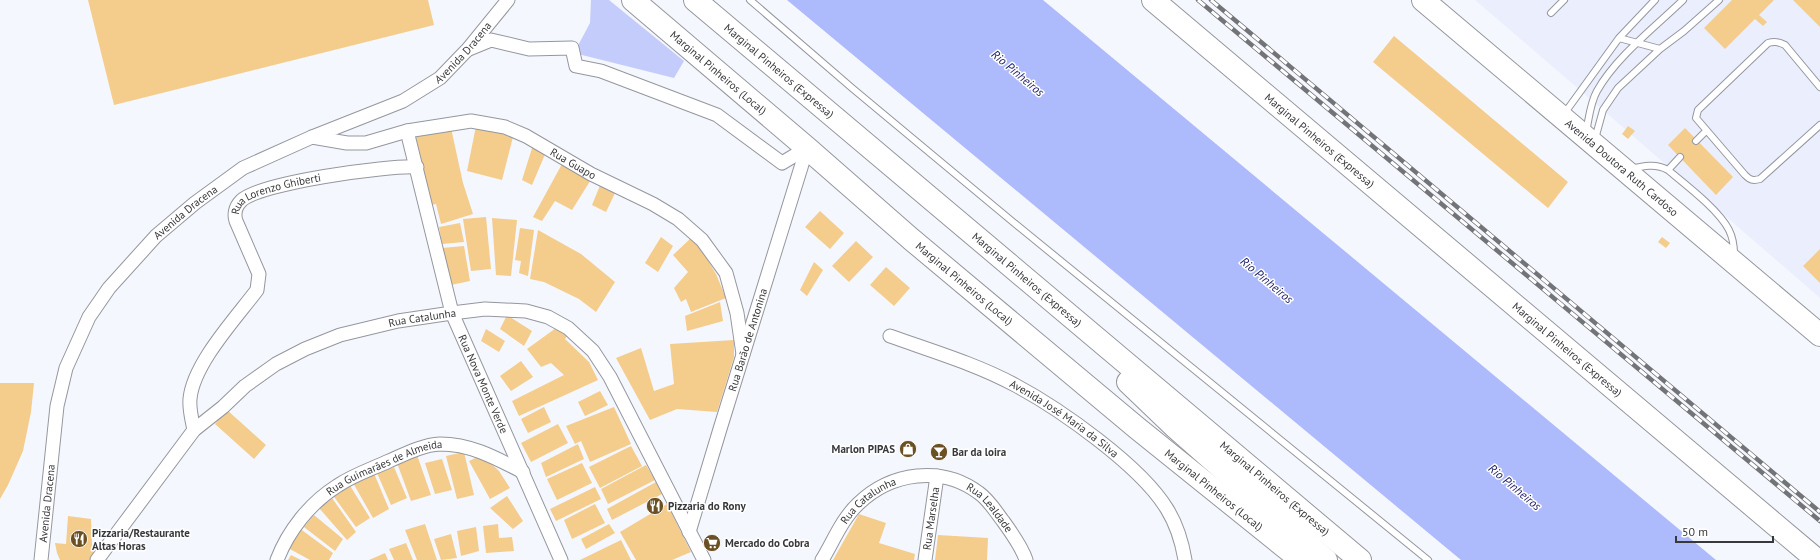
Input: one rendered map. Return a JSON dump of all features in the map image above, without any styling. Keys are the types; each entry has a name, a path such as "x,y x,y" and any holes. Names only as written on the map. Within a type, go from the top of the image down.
{"highway":[{"name":"Marginal Pinheiros (Local)","path":"633,0 807,148 911,239 1131,423 1301,560"},
{"name":"Marginal Pinheiros (Expressa)","path":"694,0 1360,560"},
{"name":"Marginal Pinheiros (Expressa)","path":"1153,0 1817,560"},
{"name":"Avenida Doutora Ruth Cardoso","path":"1423,0 1820,335"},
{"path":"1048,297 1103,358 1176,428 1326,560"}],"street":[{"name":"Avenida Dracena","path":"41,560 57,406 66,368 89,317 109,288 156,236 195,202 243,168 418,92 440,78 468,49 508,0"},
{"path":"468,49 491,40 529,49 572,48 576,66 601,71 717,115 782,163 807,148"},
{"name":"Rua Guapo","path":"312,137 347,143 366,143 408,131 471,121 505,127 526,136 591,174 653,204 678,219 702,240 726,274 737,313 743,354"},
{"name":"Rua Nova Monte Verde","path":"408,131 452,313 561,560"},
{"name":"Rua Barão de Antonina","path":"690,532 807,148"},
{"name":"Rua Lorenzo Ghiberti","path":"194,430 190,399 195,379 206,359 257,290 259,284 259,274 257,268 236,222 235,212 240,202 247,196 301,181 362,170 405,166 417,167"},
{"name":"Rua Catalunha","path":"97,560 194,430 223,407 245,386 276,364 306,349 340,335 398,321 485,309 526,311 548,317 568,328 582,339 593,351 610,377 704,560"},
{"name":"Avenida José Maria da Silva","path":"890,336 979,368 1015,384 1049,405 1114,453 1148,485 1167,508 1182,541 1185,560"},
{"name":"Rua Guimarães de Almeida","path":"277,560 281,548 297,523 322,497 349,479 413,450 439,444 456,445 477,449 523,472"},
{"name":"Rua Catalunha","path":"822,560 843,523 857,504 876,490 895,480 916,475 937,476"},
{"name":"Rua Marselha","path":"925,560 937,476"},
{"name":"Rua Lealdade","path":"937,476 958,480 980,494 1008,528 1026,560"}],"lane":[{"path":"750,0 852,88 1007,217 1428,560"},
{"path":"1551,13 1564,0"},
{"path":"1562,117 1619,38 1655,0"},
{"path":"1590,140 1592,101 1597,91 1607,76 1637,43 1683,0"},
{"path":"1590,140 1607,104 1618,88 1660,49 1684,31 1719,0"},
{"path":"1619,38 1660,49"},
{"path":"1820,87 1785,45 1778,42 1768,43 1698,110 1696,118 1750,180 1760,179 1820,125"},
{"path":"1696,140 1706,131"},
{"path":"1668,170 1680,158"},
{"path":"1626,170 1651,165 1662,166 1668,170 1719,216 1729,230 1734,244 1734,262"}],"shaded area":[{"path":"591,0 609,0 684,61 674,78 574,53 590,23"},
{"path":"1475,0 1820,0 1820,298 1603,110"}],"water":[{"name":"Rio Pinheiros","path":"787,0 1043,0 1716,560 1461,560"}],"building":[{"path":"88,0 428,0 434,25 114,105"},
{"path":"1732,0 1774,0 1759,15 1767,22 1763,26 1755,19 1725,49 1704,28"},
{"path":"1793,0 1820,0 1820,27"},
{"path":"1394,36 1568,182 1548,208 1373,62"},
{"path":"476,126 513,137 502,180 467,171"},
{"path":"1628,126 1635,131 1628,139 1622,134"},
{"path":"451,128 463,183 473,214 441,224 436,204 443,202 432,205 415,133"},
{"path":"1685,128 1733,177 1716,195 1668,145"},
{"path":"533,145 546,152 532,185 522,180"},
{"path":"562,164 592,178 572,210 555,201 542,221 533,217"},
{"path":"601,183 616,191 606,212 592,205"},
{"path":"820,211 844,233 830,249 805,227"},
{"path":"486,217 491,269 471,271 463,219"},
{"path":"492,218 517,220 511,276 496,275"},
{"path":"460,223 464,242 442,244 439,227"},
{"path":"520,228 534,230 528,276 519,273 521,261 515,260"},
{"path":"538,230 581,254 615,282 596,312 579,299 544,282 530,279"},
{"path":"661,237 673,246 658,272 645,263"},
{"path":"1662,237 1670,243 1666,248 1658,242"},
{"path":"691,238 704,254 716,274 726,298 691,312 686,299 681,302 674,288 688,272 673,255"},
{"path":"856,241 873,257 849,282 832,266"},
{"path":"464,246 470,281 451,285 442,248"},
{"path":"1820,249 1820,283 1803,266"},
{"path":"814,262 823,270 807,296 800,290"},
{"path":"886,267 910,288 894,306 870,285"},
{"path":"720,302 723,321 687,331 685,316"},
{"path":"507,315 532,331 524,346 500,329"},
{"path":"556,328 567,336 565,339 589,362 598,380 519,416 512,401 564,375 551,363 541,367 527,349"},
{"path":"486,329 505,341 499,352 481,341"},
{"path":"734,340 734,357 717,412 677,409 650,420 616,358 641,348 654,391 674,384 670,344"},
{"path":"521,361 533,377 511,391 500,376"},
{"path":"0,383 34,383 31,412 23,451 0,499"},
{"path":"600,391 608,405 585,416 578,402"},
{"path":"544,407 551,422 528,433 521,419"},
{"path":"614,407 631,444 590,462 581,441 575,444 566,426"},
{"path":"227,410 266,445 254,459 215,424"},
{"path":"558,424 568,443 531,462 521,443"},
{"path":"578,444 584,459 546,477 541,463"},
{"path":"631,446 642,466 600,488 589,467"},
{"path":"464,452 474,495 457,499 446,456"},
{"path":"417,455 431,495 411,501 397,463"},
{"path":"482,455 499,471 510,488 490,499 469,461"},
{"path":"442,459 452,490 435,494 425,463"},
{"path":"582,463 592,483 557,500 547,479"},
{"path":"646,465 655,480 608,504 601,489"},
{"path":"394,467 407,498 391,505 377,473"},
{"path":"373,471 389,509 373,518 352,481"},
{"path":"656,482 662,494 612,520 607,509"},
{"path":"349,484 370,518 356,527 332,494"},
{"path":"595,487 601,499 556,521 550,509"},
{"path":"507,496 523,521 513,529 490,508"},
{"path":"332,498 356,532 347,540 319,508"},
{"path":"595,504 605,523 572,539 564,520"},
{"path":"667,504 691,552 672,560 636,560 620,532"},
{"path":"859,514 886,523 879,543 915,554 914,560 833,560"},
{"path":"314,515 343,539 335,551 304,527"},
{"name":"Pizzaria/Restaurante Altas Horas","path":"68,516 91,519 92,544 100,549 93,560 60,560 55,543 66,544"},
{"path":"425,524 437,560 417,560 405,530"},
{"path":"498,524 499,538 512,537 514,551 486,553 483,526"},
{"path":"609,524 615,533 586,549 581,539"},
{"path":"476,527 479,551 461,556 457,531"},
{"path":"299,528 333,553 329,560 310,560 288,548"},
{"path":"451,534 457,558 441,560 434,539"},
{"path":"938,535 988,538 987,560 935,560"},
{"path":"621,540 631,560 580,560"},
{"path":"406,543 413,560 394,560 389,549"},
{"path":"385,553 388,560 369,560"},
{"path":"291,555 301,560 288,560"}],"railway":[{"path":"1198,0 1820,521"},
{"path":"1211,0 1820,512"}],"place":[{"name":"Marlon PIPAS","path":"908,449"},
{"name":"Bar da loira","path":"939,452"},
{"name":"Pizzaria do Rony","path":"655,506"},
{"name":"Pizzaria/Restaurante Altas Horas","path":"79,539"},
{"name":"Mercado do Cobra","path":"712,543"}]}
